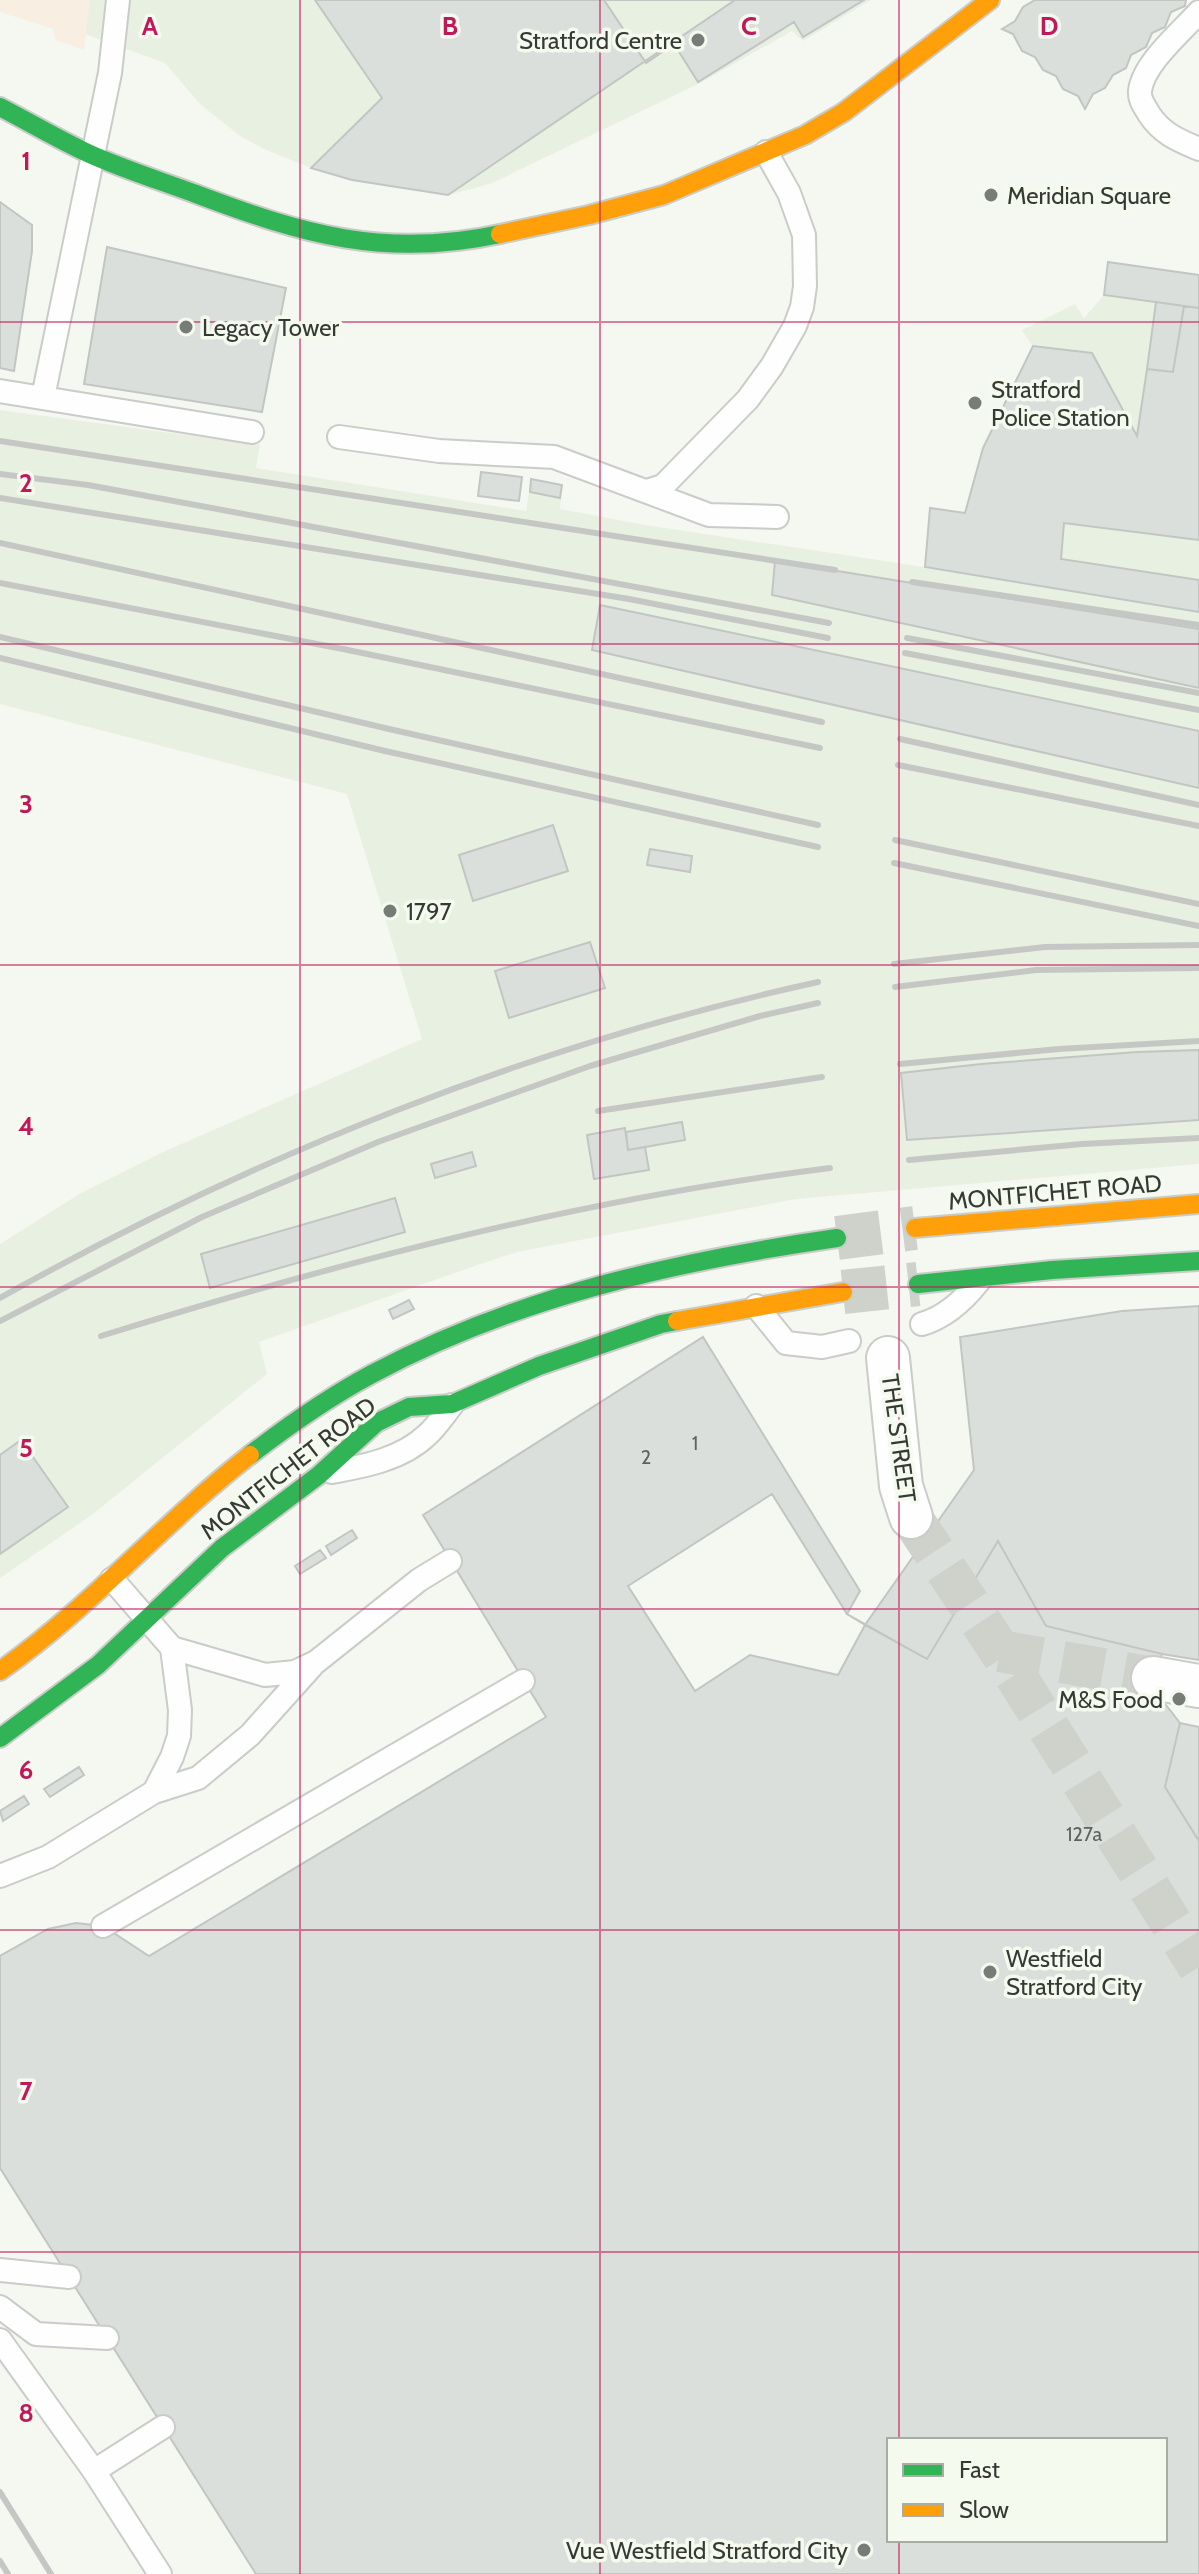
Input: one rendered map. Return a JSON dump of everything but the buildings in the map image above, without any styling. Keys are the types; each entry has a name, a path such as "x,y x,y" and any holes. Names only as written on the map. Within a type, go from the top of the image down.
{"street":[{"path":"0,107 92,155 270,221 328,237 401,245 463,242 664,195 805,135 844,112 990,0"},
{"name":"MONTFICHET ROAD","path":"915,1228 1199,1204"},
{"name":"MONTFICHET ROAD","path":"0,1671 59,1626 213,1484 328,1400 373,1373 500,1317 639,1275 733,1253 837,1238"},
{"path":"918,1284 1199,1261"},
{"name":"MONTFICHET ROAD","path":"0,1738 98,1665 222,1548 319,1475 376,1423 409,1407 452,1404 539,1366 661,1324 843,1292"},
{"name":"THE STREET","path":"888,1358 901,1486 911,1517"},
{"path":"1153,1678 1199,1686"}],"lane":[{"path":"43,397 110,73 118,0"},
{"path":"1199,12 1147,69 1140,92 1142,103 1156,125 1170,137 1199,149"},
{"path":"647,491 663,486 748,399 780,353 802,307 805,286 804,235 789,193 766,152"},
{"path":"0,391 252,432"},
{"path":"339,437 439,451 554,457 709,515 777,517"},
{"path":"922,1324 935,1320 964,1299 982,1277"},
{"path":"756,1306 786,1343 822,1347 849,1341"},
{"path":"319,1475 379,1462 402,1451 427,1436 452,1404"},
{"path":"0,1876 48,1857 154,1792 198,1778 250,1735 316,1662 419,1580 450,1561"},
{"path":"112,1579 172,1648 265,1675 295,1672 316,1662"},
{"path":"154,1792 179,1736 180,1710 172,1648"},
{"path":"103,1926 523,1681"},
{"path":"0,2270 69,2277"},
{"path":"0,2307 36,2334 107,2338"},
{"path":"0,2340 94,2471 160,2574"},
{"path":"94,2471 163,2427"}],"shaded area":[{"path":"0,0 871,0 803,41 792,31 700,83 490,184 448,195 352,180 264,149 240,136 200,104 165,63"},
{"path":"0,0 90,0 84,50 55,40 53,29 0,12"},
{"path":"1104,295 1199,308 1199,1164 796,1199 517,1252 466,1269 259,1342 267,1374 89,1517 0,1578 0,1244 81,1193 163,1152 422,1039 347,794 0,704 0,410 260,445 256,468 526,511 531,479 562,485 560,509 645,525 924,567 930,508 965,513 983,448 1033,347 1022,330 1075,304 1084,318"}],"tunnel":[{"path":"837,1238 915,1228"},
{"path":"843,1292 918,1284"},
{"path":"911,1517 1000,1651 1199,1967"},
{"path":"1000,1651 1153,1678"}],"railway":[{"path":"0,441 835,570"},
{"path":"0,474 88,485 829,623"},
{"path":"0,498 629,599 828,638"},
{"path":"0,543 822,722"},
{"path":"912,582 1199,625"},
{"path":"0,583 343,649 820,748"},
{"path":"0,637 389,729 818,825"},
{"path":"907,638 1199,693"},
{"path":"905,653 1199,710"},
{"path":"0,658 385,751 818,847"},
{"path":"900,739 1199,805"},
{"path":"898,765 1199,826"},
{"path":"895,840 1199,904"},
{"path":"894,863 1199,926"},
{"path":"894,964 1045,947 1199,945"},
{"path":"895,987 1036,970 1199,968"},
{"path":"0,1298 195,1197 397,1110 605,1038 818,982"},
{"path":"0,1321 202,1217 378,1142 590,1066 760,1016 818,1003"},
{"path":"900,1064 1059,1049 1199,1041"},
{"path":"598,1111 822,1077"},
{"path":"909,1160 1082,1144 1199,1138"},
{"path":"101,1336 371,1258 553,1215 737,1181 830,1168"},
{"path":"0,2492 51,2574"},
{"path":"0,2561 8,2574"}],"traffic: fast":[{"path":"0,107 105,160 272,221 308,231 381,243 419,244 500,234"},
{"path":"250,1455 310,1412 372,1374 483,1324 540,1303 658,1271 837,1238"},
{"path":"918,1284 1052,1270 1199,1261"},
{"path":"0,1738 98,1665 222,1548 319,1475 376,1423 409,1407 452,1404 539,1366 677,1321"}],"traffic: slow":[{"path":"500,234 664,195 805,135 844,112 990,0"},
{"path":"915,1228 1199,1204"},
{"path":"677,1321 843,1292"},
{"path":"0,1671 65,1620 250,1455"}],"place":[{"name":"Stratford Centre","path":"698,40"},
{"name":"Meridian Square","path":"991,195"},
{"name":"Legacy Tower","path":"186,327"},
{"name":"Stratford Police Station","path":"975,403"},
{"name":"1797","path":"390,911"},
{"name":"M&S Food","path":"1179,1699"},
{"name":"Westfield Stratford City","path":"990,1972"},
{"name":"Vue Westfield Stratford City","path":"864,2550"}]}
